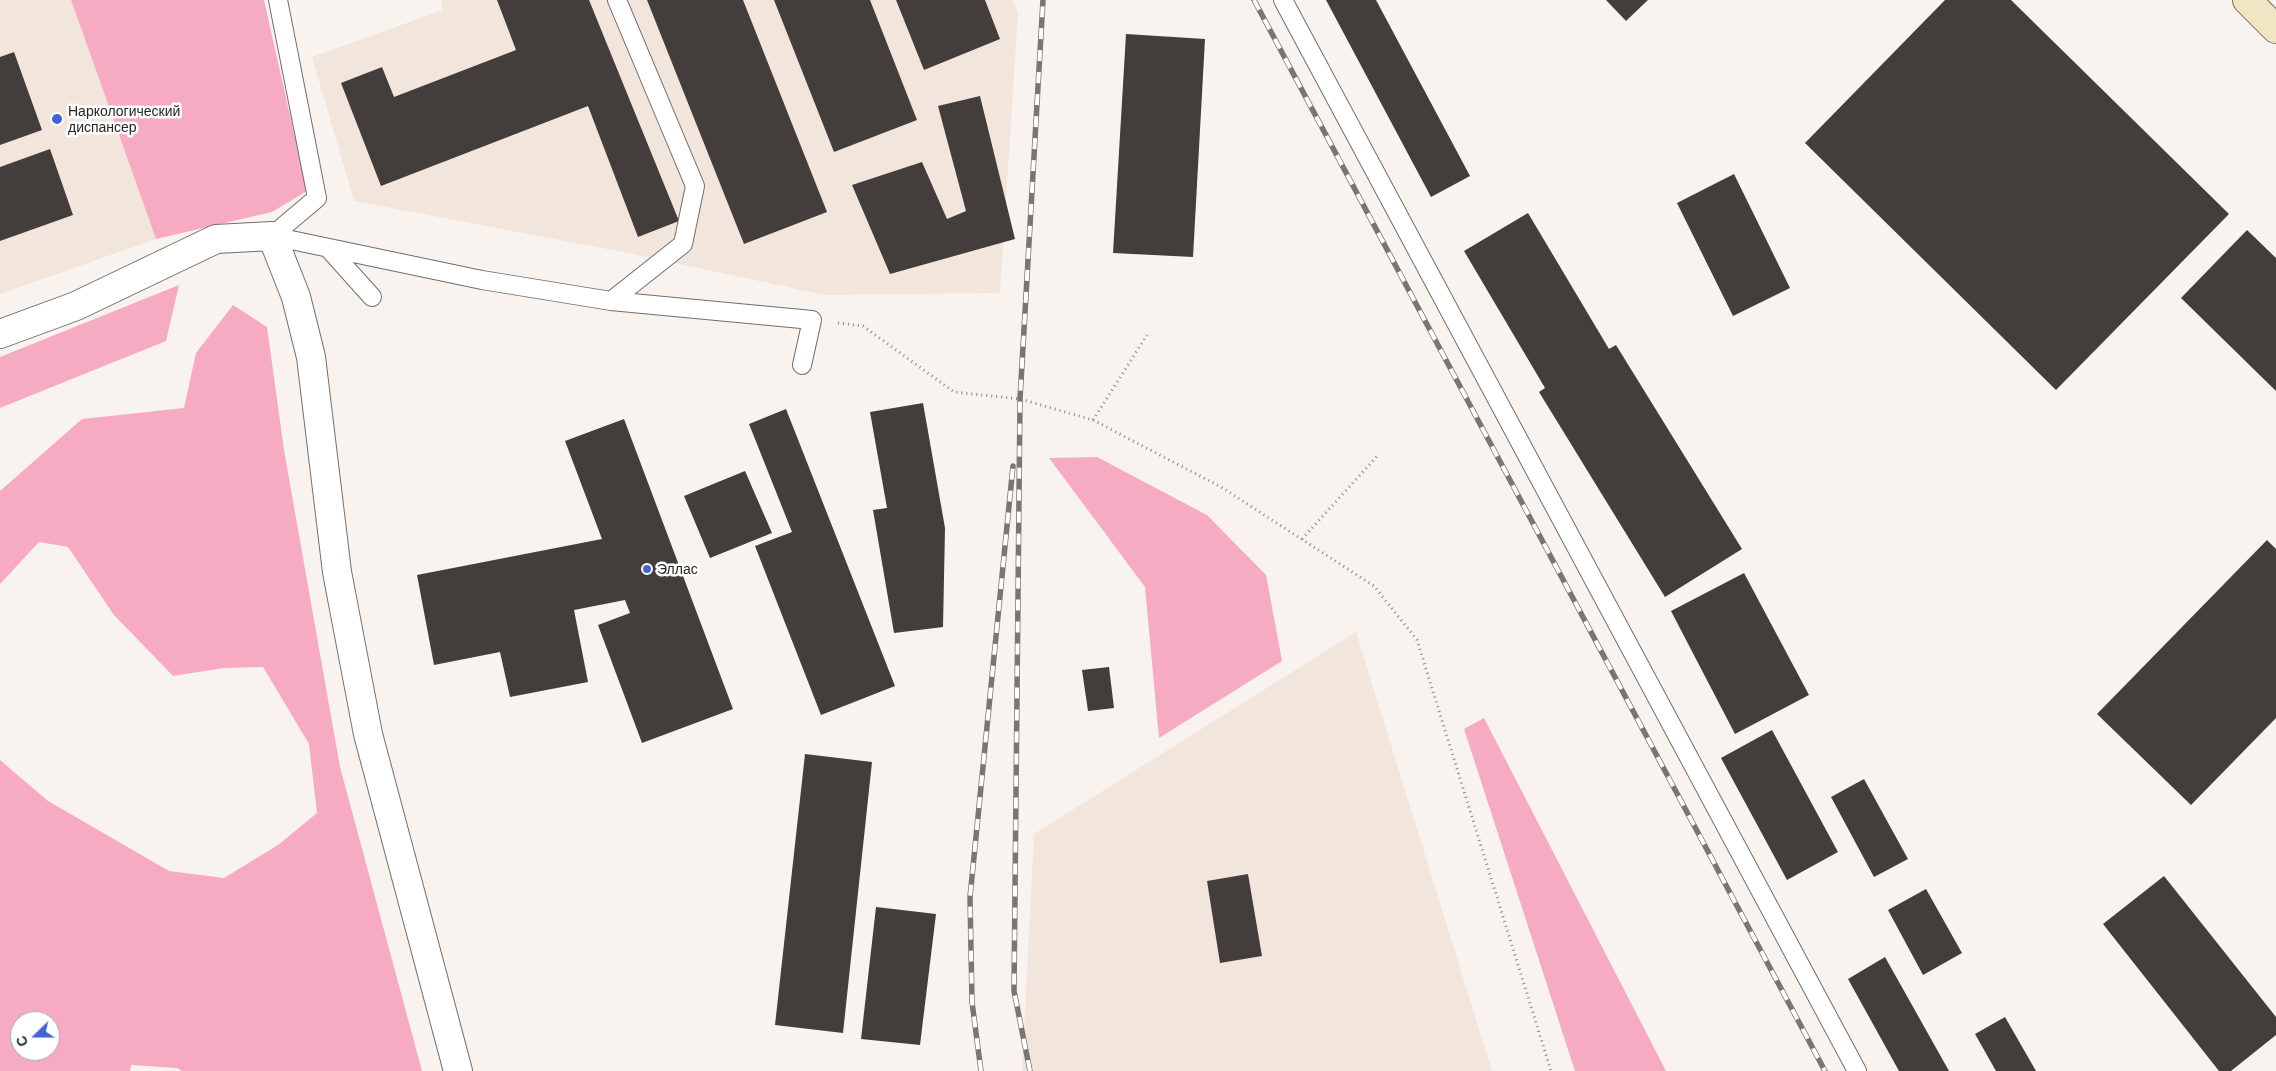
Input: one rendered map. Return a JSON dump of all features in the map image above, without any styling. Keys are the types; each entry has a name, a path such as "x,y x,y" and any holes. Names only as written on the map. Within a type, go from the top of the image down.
{"main road":[{"path":"2247,0 2276,30"}],"street":[{"path":"0,334 76,306 216,239 272,236 296,297 311,356 337,572 368,734 458,1071"}],"lane":[{"path":"272,236 317,198 278,0"},
{"path":"611,301 683,244 695,186 618,0"},
{"path":"1283,0 1857,1071"},
{"path":"272,236 482,280 611,301 812,320 802,365"},
{"path":"328,248 372,297"}],"path":[{"path":"812,320 863,326 954,392 1020,399 1093,420 1221,486 1374,586 1417,640 1551,1071"},
{"path":"1093,420 1147,335"},
{"path":"1302,539 1379,454"}],"shaded area":[{"name":"Наркологический диспансер","path":"0,0 71,0 156,239 0,294"},
{"path":"71,0 264,0 307,191 272,212 156,239"},
{"path":"441,0 1013,0 1018,14 1000,293 825,295 623,252 354,201 312,57 443,10"},
{"path":"179,285 166,341 0,408 0,357"},
{"path":"233,305 267,327 284,450 340,767 422,1071 182,1071 177,1068 131,1065 130,1071 0,1071 0,760 48,801 169,871 224,878 278,845 317,813 309,744 263,667 224,668 173,676 114,615 68,547 39,542 0,584 0,491 82,419 184,408 196,353"},
{"path":"1097,457 1207,515 1266,575 1282,661 1159,738 1145,587 1049,458"},
{"path":"1356,632 1492,1071 1022,1071 1034,834"},
{"path":"1484,718 1666,1071 1575,1071 1464,729"}],"building":[{"path":"497,0 589,0 679,221 638,237 588,106 381,186 341,83 382,67 394,97 516,50"},
{"path":"647,0 743,0 827,212 744,244"},
{"path":"774,0 870,0 917,120 834,152"},
{"path":"896,0 985,0 1000,39 924,70"},
{"path":"1326,0 1376,0 1470,176 1431,197"},
{"path":"1606,0 1648,0 1626,21"},
{"path":"1945,0 2011,0 2229,214 2056,390 1805,143"},
{"path":"1126,34 1205,39 1193,257 1113,253"},
{"path":"14,52 42,130 0,145 0,57"},
{"path":"980,96 1015,239 890,274 852,185 922,162 947,219 966,211 938,106"},
{"path":"50,149 73,215 0,241 0,167"},
{"path":"1734,174 1790,288 1733,316 1677,203"},
{"path":"1528,213 1609,349 1616,345 1742,549 1665,597 1539,392 1545,388 1464,251"},
{"path":"2247,230 2276,258 2276,391 2181,298"},
{"path":"923,403 945,528 943,627 894,633 873,510 887,508 870,412"},
{"path":"786,409 895,686 821,715 755,546 792,532 749,424"},
{"path":"624,419 733,709 642,743 598,625 630,613 625,600 574,610 588,682 510,697 500,652 434,665 417,575 602,539 565,441"},
{"path":"745,471 772,533 710,558 684,496"},
{"path":"2267,540 2276,549 2276,718 2191,805 2097,714"},
{"path":"1744,573 1809,695 1735,734 1671,611"},
{"path":"1109,667 1114,708 1088,711 1082,670"},
{"path":"1772,730 1838,852 1787,880 1721,758"},
{"path":"805,754 872,762 843,1033 775,1025"},
{"path":"1864,779 1908,859 1874,877 1831,797"},
{"path":"1248,874 1262,956 1220,963 1207,881"},
{"path":"2164,876 2276,1017 2276,1035 2231,1071 2219,1071 2103,924"},
{"path":"1926,889 1962,953 1923,975 1888,910"},
{"path":"876,907 936,914 920,1045 861,1039"},
{"path":"1885,957 1949,1071 1899,1071 1848,979"},
{"path":"2005,1017 2036,1071 1996,1071 1975,1034"}],"railway":[{"path":"1030,1071 1014,991 1020,399 1043,0"},
{"path":"1254,0 1825,1071"},
{"path":"981,1071 972,1002 970,897 1013,466"}],"place":[{"name":"Наркологический диспансер","path":"57,119"},
{"name":"Эллас","path":"647,569"}]}
